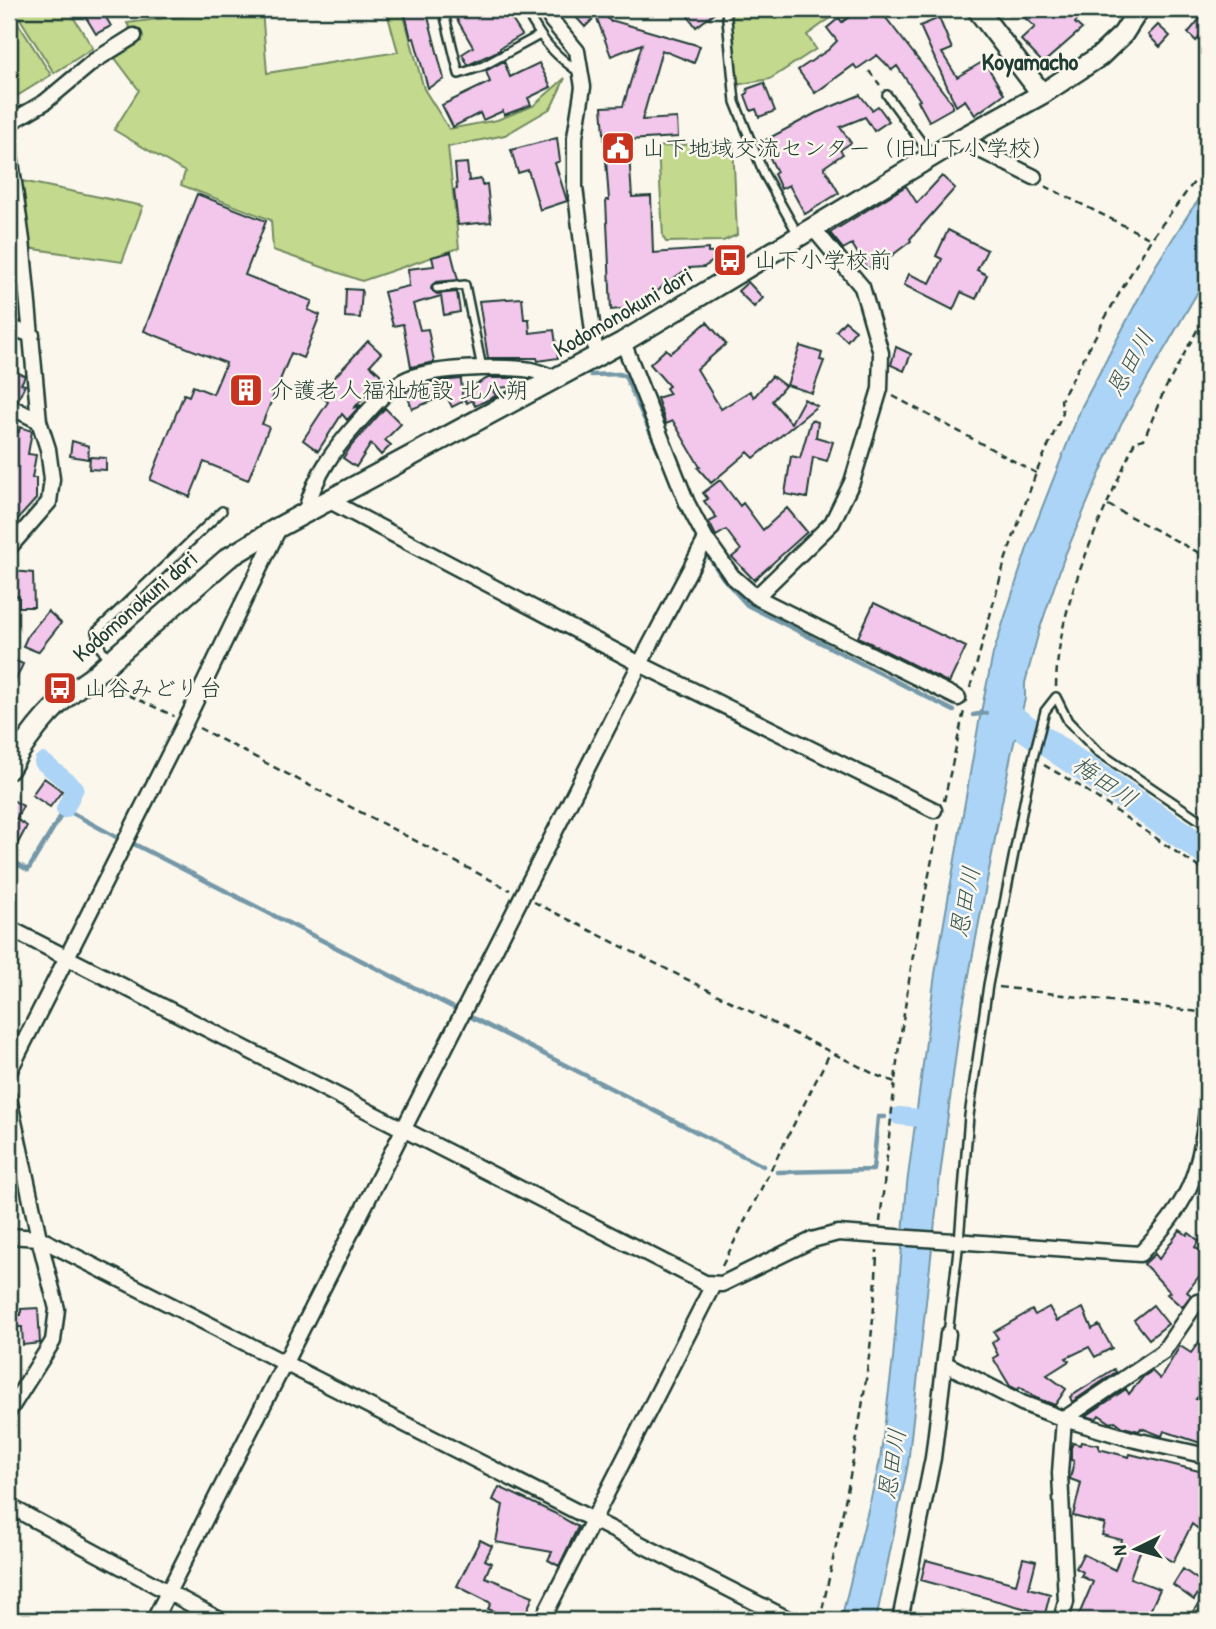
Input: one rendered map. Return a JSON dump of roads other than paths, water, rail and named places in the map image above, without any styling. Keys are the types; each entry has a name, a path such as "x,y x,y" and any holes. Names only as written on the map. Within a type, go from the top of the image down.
{"main road":[{"path":"977,9 1042,94"},
{"name":"Kodomonokuni dori","path":"13,761 45,719 75,688 91,678 228,558 328,500 623,342 964,136 1042,94 1100,56 1123,34 1139,9"}],"street":[{"path":"547,9 552,21 577,51 583,87 575,137 575,187 596,356"},
{"path":"9,123 45,102 94,61 134,36"},
{"path":"964,136 982,151 1034,177"},
{"path":"9,147 32,335 39,421 48,449 52,479 49,502 9,548"},
{"path":"756,597 832,523 852,482 880,389 881,353 862,287 806,232"},
{"path":"9,327 32,335"},
{"path":"623,342 687,503 706,539 732,576 756,597 964,696"},
{"path":"305,513 311,489 332,452 386,393 404,380 433,372 482,369 533,370 557,379"},
{"path":"9,406 39,421"},
{"path":"328,500 640,664 938,810"},
{"path":"9,1072 186,722 279,527"},
{"path":"154,1620 521,896 706,539"},
{"path":"9,732 13,761"},
{"path":"9,928 713,1285 722,1284 828,1234 880,1230 957,1240 1140,1254 1167,1226 1192,1185 1205,1150 1207,1109"},
{"path":"9,1098 57,1309 53,1341 9,1411"},
{"path":"9,1236 39,1238 790,1620"},
{"path":"542,1620 713,1285"},
{"path":"1064,1419 1163,1352 1197,1301 1207,1300"},
{"path":"900,1620 933,1458 948,1334"},
{"path":"946,1364 957,1367 1022,1403 1064,1419 1131,1439 1207,1456"},
{"path":"1061,1620 1066,1602 1060,1473 1064,1419"},
{"path":"9,1506 220,1620"},
{"path":"1197,1620 1207,1607"}],"lane":[{"path":"271,10 283,9"},
{"path":"443,9 459,75 483,66 540,36"},
{"path":"522,9 528,13 540,36 562,59 581,73"},
{"path":"726,9 735,102 764,174 806,232"},
{"path":"887,95 932,156"},
{"path":"437,288 465,285 482,369"},
{"path":"112,660 101,649 96,632 222,511"},
{"path":"948,1334 969,1116 988,985 1032,762 1045,711 1056,697 1068,721 1097,751 1207,825"}],"water":[{"name":"恩田川","path":"1207,190 1207,276 1121,424 1065,555 1039,631 1025,683 1025,699 1011,755 960,1022 908,1464 876,1620 841,1620 880,1461 893,1359 907,1184 935,974 993,654 1031,536 1082,406 1156,265"}],"waterway":[{"path":"591,375 625,376 661,456"},
{"path":"709,557 747,605 954,711"},
{"name":"梅田川","path":"1002,712 1207,852"},
{"path":"973,715 986,713"},
{"path":"43,762 75,788 65,809"},
{"path":"9,859 28,870 65,809 118,838"},
{"path":"132,843 458,1010"},
{"path":"467,1015 763,1166"},
{"path":"899,1116 931,1119"},
{"path":"777,1172 873,1170 878,1117 885,1117"}],"place":[{"name":"山下地域交流センター（旧山下小学校）","path":"618,148"},
{"name":"山下小学校前","path":"730,260"},
{"name":"介護老人福祉施設 北八朔","path":"246,390"},
{"name":"山谷みどり台","path":"60,688"}],"district":[{"name":"Koyamacho","path":"1030,62"}]}
